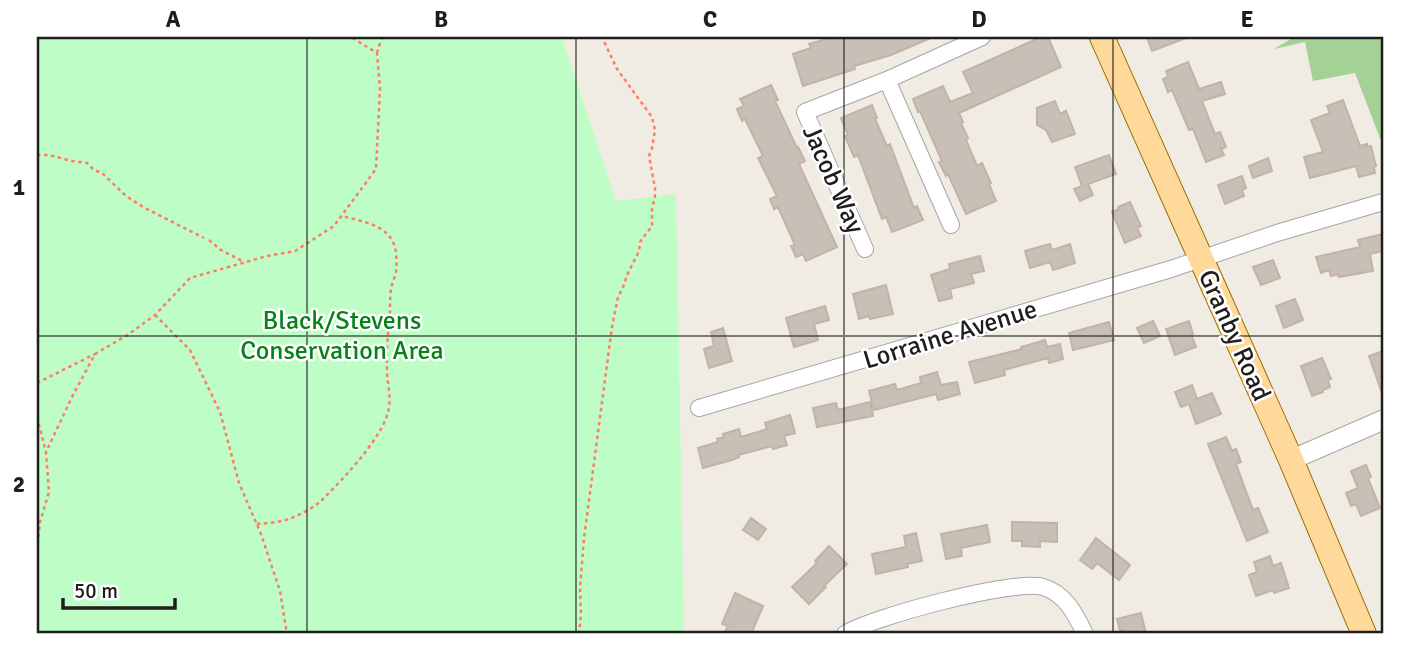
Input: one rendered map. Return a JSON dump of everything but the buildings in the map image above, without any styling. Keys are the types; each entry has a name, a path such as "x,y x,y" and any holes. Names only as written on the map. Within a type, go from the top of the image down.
{"main road":[{"name":"Granby Road","path":"1102,37 1291,460 1364,634"}],"street":[{"name":"Jacob Way","path":"865,249 805,113 982,37"},
{"path":"887,80 951,226"},
{"name":"Lorraine Avenue","path":"699,408 1158,272 1383,202"},
{"path":"1291,460 1383,420"},
{"path":"845,634 888,616 993,591 1033,586 1045,588 1061,598 1074,613 1085,634"}],"path":[{"path":"351,37 377,53"},
{"path":"37,383 129,334 155,315 190,278 267,256 295,251 334,226 376,169 380,89 377,53 382,37"},
{"path":"579,634 584,538 612,327 618,297 639,251 640,242 652,226 655,196 649,156 655,130 652,117 617,69 602,37"},
{"path":"37,155 87,163 143,207 204,238"},
{"path":"257,524 296,517 320,503 368,450 388,412 390,388 386,351 391,288 397,270 394,243 377,226 342,215"},
{"path":"209,240 244,262"},
{"path":"155,315 190,350 220,412 239,483 281,591 287,634"},
{"path":"46,452 95,354"},
{"path":"37,417 46,452 49,492 40,522 37,551"}],"green space":[{"name":"Black/Stevens Conservation Area","path":"37,37 562,37 616,201 676,194 684,634 37,634"},
{"path":"1294,37 1383,37 1383,146 1355,73 1313,81 1305,42 1274,49"}]}
